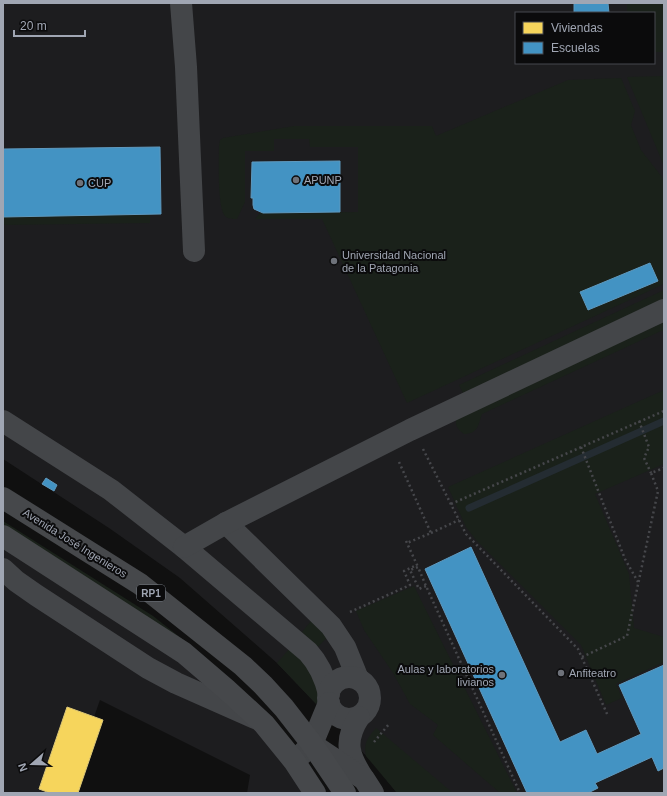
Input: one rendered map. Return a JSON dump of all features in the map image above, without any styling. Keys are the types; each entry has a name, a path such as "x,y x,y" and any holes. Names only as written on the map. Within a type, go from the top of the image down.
{"main road":[{"name":"Avenida José Ingenieros","path":"3,498 140,584 243,666 284,708 312,744 345,793"},
{"path":"3,536 184,654 260,720 294,761 315,793"}],"lane":[{"path":"181,3 186,67 194,251"},
{"path":"184,547 226,523 415,428 664,310"},
{"path":"3,421 111,490 184,547 308,652 317,662 322,673 333,712 340,718 350,720 359,717"},
{"path":"226,523 331,626 345,647 358,679"},
{"path":"3,569 16,581 148,668 176,684 260,720"},
{"path":"294,761 312,744 333,685 340,679 349,677 358,679 366,685 370,694 370,703 366,711 359,717 353,726 350,752 354,764 369,786"},
{"path":"312,744 369,786"}],"path":[{"path":"451,504 664,410"},
{"path":"582,657 627,636 658,491 644,458 649,447 639,421"},
{"path":"421,444 466,534 578,649 608,716"},
{"path":"581,447 625,559 638,582"},
{"path":"397,456 431,532"},
{"path":"651,473 664,468"},
{"path":"459,520 407,542 520,793"},
{"path":"418,567 410,570 419,589 426,586"}],"shaded area":[{"name":"Universidad Nacional de la Patagonia","path":"3,3 664,3 664,793 397,793 373,763 277,663 180,578 109,528 3,459"},
{"path":"627,3 664,3 664,52 655,52 655,12 627,12"},
{"path":"664,76 664,166 627,77"},
{"path":"621,78 635,111 631,125 641,150 662,177 664,183 664,284 407,403 322,219 255,219 260,213 358,212 358,147 310,147 309,139 274,139 274,151 245,151 245,202 237,219 227,218 222,211 219,183 219,146 220,140 223,138 294,126 432,126 436,136 568,80"},
{"path":"150,214 150,223 3,225 3,217"},
{"path":"664,290 664,300 463,393 459,385"},
{"path":"664,322 664,331 661,331 482,414 475,431 469,434 464,434 457,427 457,418"},
{"path":"664,390 664,464 595,494 629,574 634,628 664,637 664,662 616,684 622,698 606,705 581,645 476,540 466,527 448,487"},
{"path":"3,521 153,616 186,642 3,532"},
{"path":"3,536 184,653 315,793 247,793 250,775 100,700 67,793 3,793"},
{"path":"414,586 517,793 500,793 433,735 438,725 410,704 393,673 364,630 356,611"},
{"path":"315,616 332,632 318,647 302,632"},
{"path":"290,648 308,662 321,699 316,704 277,663"},
{"path":"376,728 453,793 397,793 366,756 365,748 367,741"}],"building: Viviendas":[{"path":"67,707 103,720 78,793 50,793 39,789"}],"building: Escuelas":[{"path":"574,3 608,3 609,12 574,12"},
{"path":"160,147 161,214 3,217 3,149"},
{"name":"APUNP","path":"340,161 340,212 263,213 254,209 253,198 251,198 252,162"},
{"path":"650,263 658,281 588,310 580,292"},
{"path":"46,478 57,485 54,491 42,484"},
{"name":"Aulas y laboratorios livianos","path":"471,547 560,742 586,730 597,754 641,734 619,685 664,665 664,768 658,771 652,757 595,783 598,788 588,793 527,793 425,569"}],"waterway":[{"path":"469,508 664,421"}],"place":[{"name":"APUNP","path":"296,180"},
{"name":"CUP","path":"80,183"},
{"name":"Universidad Nacional de la Patagonia","path":"334,261"},
{"name":"Anfiteatro","path":"561,673"},
{"name":"Aulas y laboratorios livianos","path":"502,675"}]}
